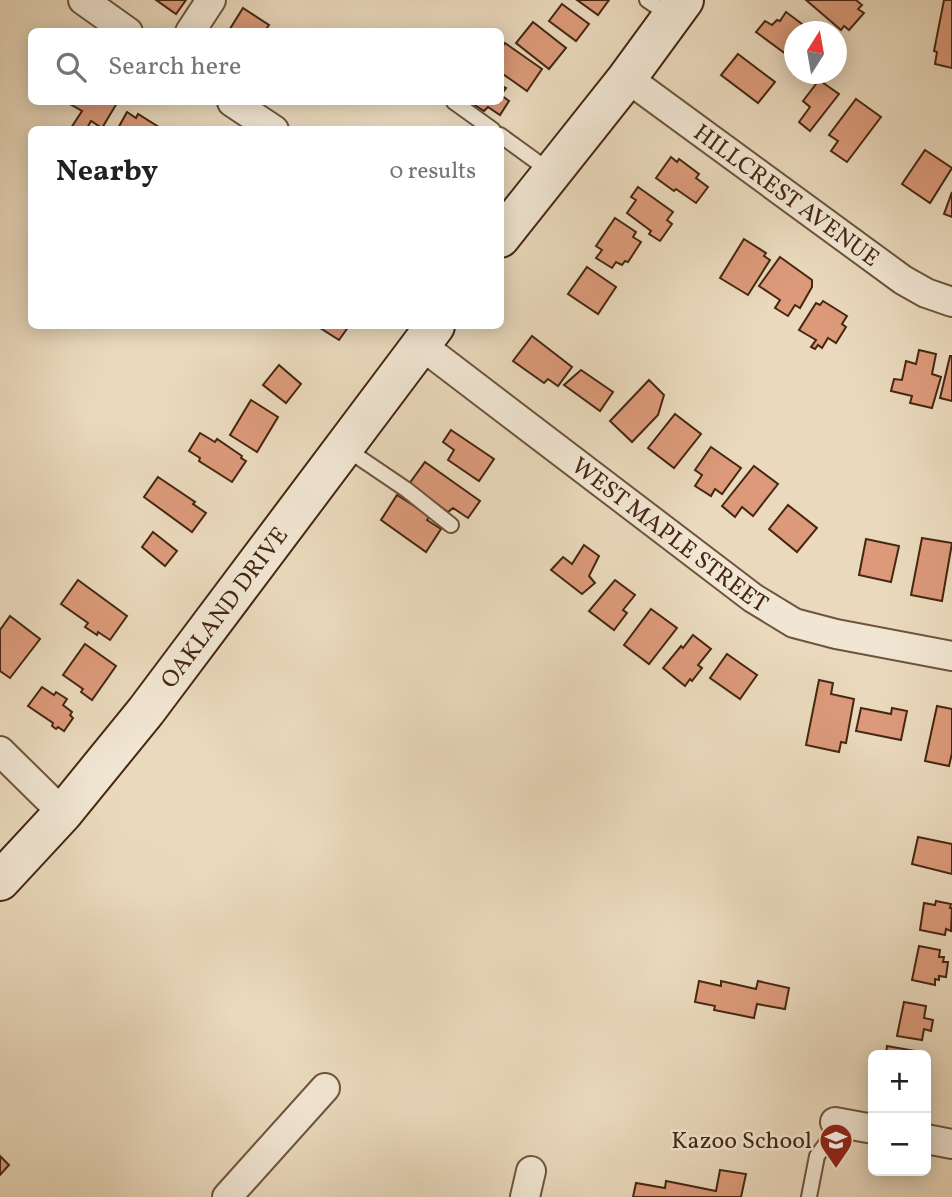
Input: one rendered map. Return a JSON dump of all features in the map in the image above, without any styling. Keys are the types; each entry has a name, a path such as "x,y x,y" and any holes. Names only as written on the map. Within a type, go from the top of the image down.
{"main road":[{"path":"504,233 627,78 667,6"},
{"name":"OAKLAND DRIVE","path":"0,881 63,813 146,711 428,335"}],"street":[{"path":"83,0 122,28"},
{"path":"193,28 211,0"},
{"name":"HILLCREST AVENUE","path":"627,78 903,280 926,293 952,302"},
{"path":"236,105 268,126"},
{"name":"WEST MAPLE STREET","path":"428,335 753,598 794,623 836,634 952,656"},
{"path":"0,751 63,813"},
{"path":"228,1197 325,1088"},
{"path":"838,1123 868,1128"},
{"path":"931,1140 952,1144"}],"lane":[{"path":"458,105 487,126"},
{"path":"504,138 552,173"},
{"path":"344,448 407,490 452,525"},
{"path":"809,1197 817,1156 838,1123"}],"building":[{"path":"156,0 186,0 176,14"},
{"path":"577,0 609,0 598,15"},
{"path":"806,0 856,0 862,5 858,9 864,13 849,30 847,21 830,21"},
{"path":"944,0 952,0 952,68 935,64 937,52 934,51"},
{"path":"562,4 589,24 576,41 549,21"},
{"path":"243,8 269,25 267,28 230,28"},
{"path":"786,12 798,21 784,21 784,53 756,32 765,21 772,25 777,20 780,21"},
{"path":"533,22 566,48 549,69 516,43"},
{"path":"504,44 542,69 527,91 504,75"},
{"path":"738,54 775,82 758,103 721,75"},
{"path":"816,84 825,84 839,94 810,131 799,122 810,107 803,101"},
{"path":"504,97 509,101 500,115 488,107 484,111 475,105 504,105"},
{"path":"856,99 881,117 847,162 831,151 838,141 829,135"},
{"path":"72,105 116,105 103,126 91,121 88,126 72,126 82,111"},
{"path":"127,112 136,118 138,114 157,126 119,126"},
{"path":"925,150 952,168 930,203 902,184"},
{"path":"671,157 677,162 679,159 699,174 696,178 708,187 696,203 656,178"},
{"path":"638,187 673,212 667,220 672,224 660,241 627,213 636,200 631,197"},
{"path":"952,192 952,217 944,214"},
{"path":"615,218 636,232 633,237 641,242 628,262 625,261 622,265 616,262 612,268 596,258 602,250 596,246"},
{"path":"744,239 766,253 764,256 770,260 748,295 720,278"},
{"path":"780,257 812,280 812,287 800,308 795,305 788,316 775,308 780,300 759,286"},
{"path":"587,267 616,287 598,314 568,294"},
{"path":"823,301 847,316 842,324 846,327 836,343 828,338 822,348 818,345 815,349 811,347 816,340 799,330 816,303 820,305"},
{"path":"322,329 347,329 339,340"},
{"path":"532,336 572,367 558,386 548,379 544,383 513,361"},
{"path":"919,350 936,354 932,374 941,377 932,408 910,403 912,396 891,391 894,379 902,380 906,361 916,364"},
{"path":"952,356 952,401 940,398"},
{"path":"279,365 301,384 286,403 263,385"},
{"path":"581,370 613,392 600,411 564,385"},
{"path":"649,380 664,395 658,415 632,442 610,421"},
{"path":"251,400 278,417 257,452 230,435"},
{"path":"675,414 701,434 674,468 648,448"},
{"path":"451,430 494,459 479,481 448,460 454,450 443,442"},
{"path":"200,433 215,442 217,439 246,461 232,482 199,461 200,458 189,451"},
{"path":"711,447 741,468 722,494 715,489 711,496 695,486 702,475 695,470"},
{"path":"425,462 480,501 468,518 453,508 448,512 409,484"},
{"path":"754,466 778,484 753,516 742,507 735,517 722,506"},
{"path":"158,477 195,502 193,504 206,513 192,532 144,497"},
{"path":"397,495 430,516 427,520 441,529 426,552 381,520"},
{"path":"788,505 817,528 797,552 769,529"},
{"path":"153,532 177,551 165,566 142,547"},
{"path":"922,538 952,543 942,601 911,595"},
{"path":"866,539 899,546 891,582 859,575"},
{"path":"584,545 599,556 589,576 595,583 582,594 551,570 563,557 572,564"},
{"path":"78,580 127,616 110,640 85,627 88,623 61,604"},
{"path":"615,580 635,595 623,610 627,613 614,630 589,611"},
{"path":"651,609 677,628 649,664 624,645"},
{"path":"10,616 40,639 10,678 0,671 0,630"},
{"path":"693,635 711,649 698,665 702,668 685,686 663,668"},
{"path":"85,644 116,666 92,700 81,692 83,689 63,675"},
{"path":"727,654 757,675 740,699 710,678"},
{"path":"819,680 833,683 831,694 854,699 846,743 841,742 839,752 806,745"},
{"path":"42,687 67,699 63,705 72,712 70,715 73,718 64,731 58,727 56,729 52,726 53,723 28,706"},
{"path":"937,706 952,709 952,753 949,766 925,761"},
{"path":"861,708 891,714 892,708 907,711 901,740 856,731"},
{"path":"918,837 952,844 952,874 912,864"},
{"path":"936,901 951,904 951,931 946,929 945,935 920,930 924,903 935,905"},
{"path":"919,946 940,950 939,957 944,957 943,962 948,962 946,977 939,976 939,980 935,979 935,985 912,980"},
{"path":"699,981 721,986 721,981 756,989 758,981 789,988 785,1009 757,1004 754,1018 714,1010 715,1006 695,1002"},
{"path":"904,1002 926,1006 924,1018 933,1020 931,1031 924,1029 922,1040 897,1036"},
{"path":"887,1046 910,1050 887,1050"},
{"path":"0,1156 9,1165 0,1175"},
{"path":"720,1170 746,1174 741,1197 633,1197 636,1183 665,1188 666,1181 716,1191"}],"place":[{"name":"Kazoo School","path":"836,1170"}]}
